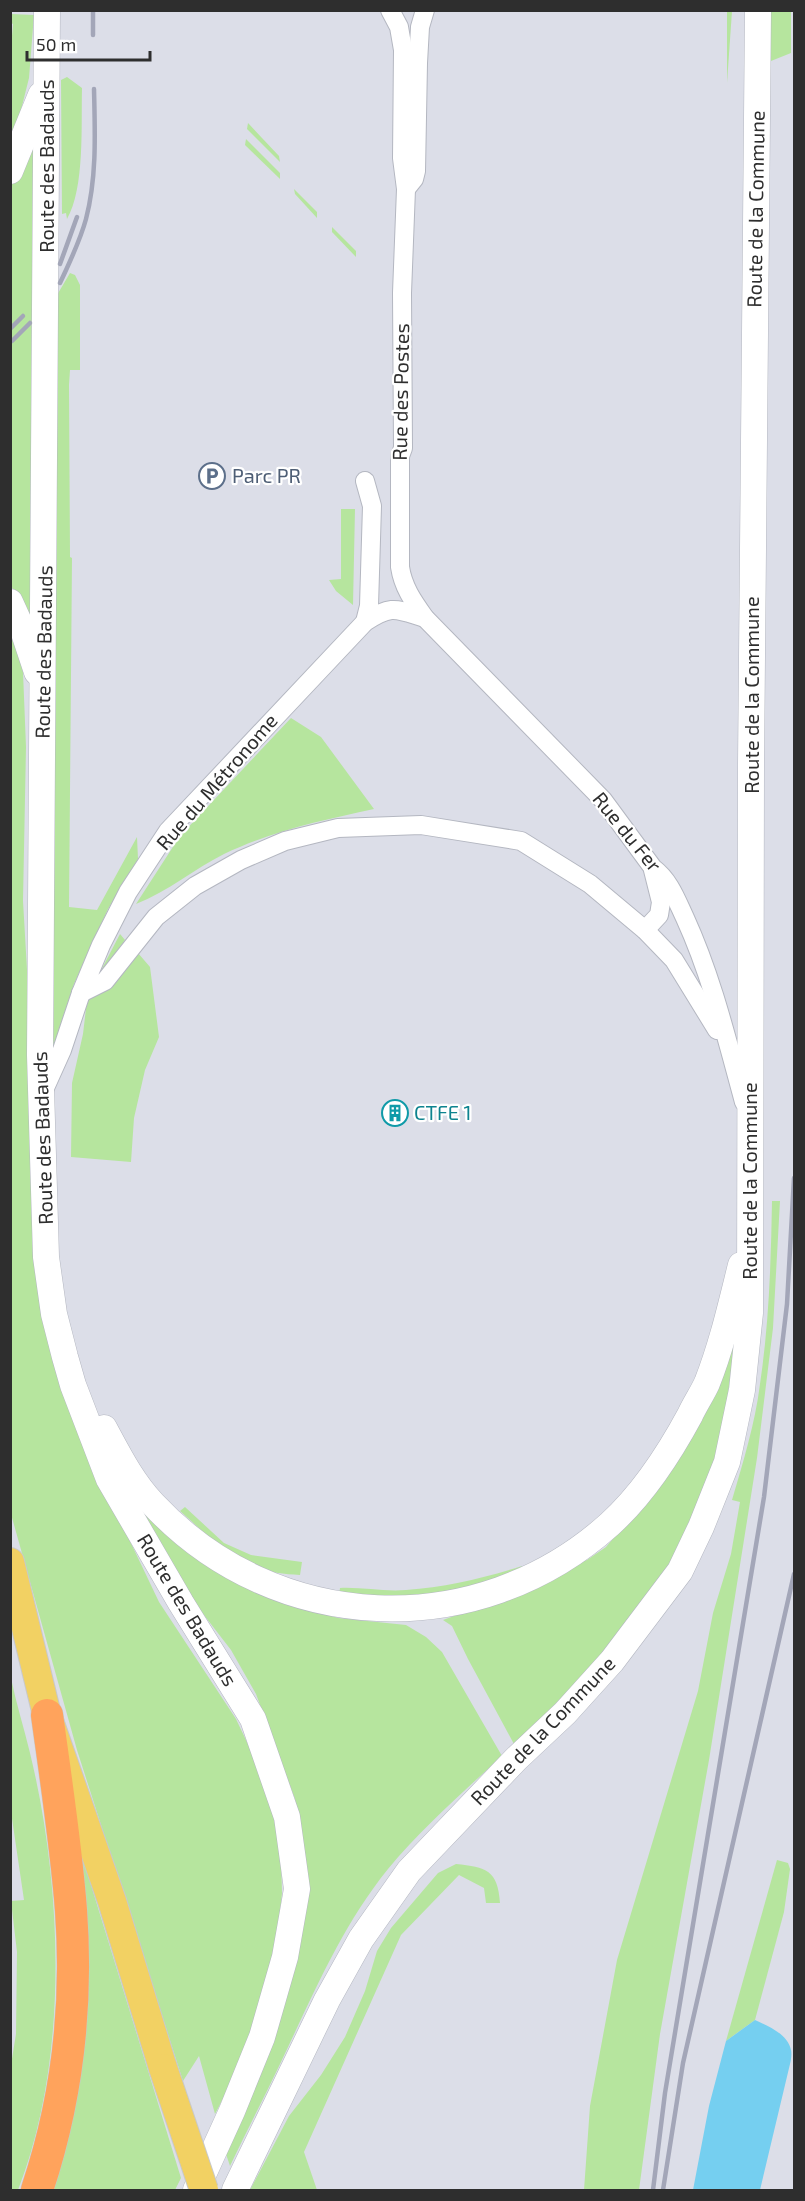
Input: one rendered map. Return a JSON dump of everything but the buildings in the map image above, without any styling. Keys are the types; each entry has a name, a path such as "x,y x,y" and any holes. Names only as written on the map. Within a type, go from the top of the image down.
{"highway":[{"path":"38,2190 49,2156 62,2098 72,2007 73,1953 69,1878 47,1715"}],"main road":[{"name":"Route des Badauds","path":"47,10 41,1095 46,1257 54,1314 64,1357 109,1479 254,1719 287,1817 297,1889 285,1957 262,2037 232,2111 195,2190"},
{"name":"Route de la Commune","path":"235,2190 327,2000 361,1939 410,1871 516,1759 565,1713 612,1661 680,1571 701,1527 727,1462 740,1400 750,1313 751,799 758,10"},
{"path":"10,171 47,77"},
{"path":"10,602 24,633 43,692"},
{"path":"64,1357 120,1459 152,1503 205,1549 237,1570 270,1586 323,1602 360,1607 424,1608 458,1602 526,1580 572,1554 611,1523 644,1486 675,1441 706,1385 723,1336 750,1231"},
{"path":"10,1562 47,1715 112,1901 163,2068 204,2190"}],"street":[{"name":"Rue des Postes","path":"390,10 399,27 403,50 402,159 406,189 402,292 403,448 400,456 400,567 402,580 408,593"},
{"name":"Rue des Postes","path":"406,189 414,179 416,171 418,51 420,27 425,10"},
{"path":"365,481 372,506 369,606 365,622"},
{"name":"Rue du Fer","path":"408,593 425,618 603,800 653,868 664,876 698,945 714,990 751,1127"},
{"name":"Rue du Métronome","path":"41,1095 62,1050 100,945 128,892 168,831 365,622 381,611 390,609 425,618"},
{"path":"81,993 105,981 156,917 195,886 241,860 285,841 338,828 421,825 521,841 590,884 645,930 674,960 730,1050"},
{"path":"645,930 659,915 661,902 653,868"}],"shaded area":[{"path":"11,11 794,11 794,2190 11,2190"}],"green space":[{"path":"727,11 732,11 727,83"},
{"path":"767,11 791,11 791,53 766,63"},
{"path":"11,14 34,15 29,78 11,150 10,59 13,24"},
{"path":"67,77 82,88 82,137 77,191 67,219 66,213 62,214 61,80"},
{"path":"248,123 279,156 280,162 247,129"},
{"path":"38,130 34,644 10,582 10,185"},
{"path":"246,139 280,173 280,179 245,145"},
{"path":"294,189 317,212 317,218 295,194"},
{"path":"332,227 356,251 356,257 332,232"},
{"path":"70,273 75,275 80,285 80,370 70,370 69,385 70,557 72,558 69,907 97,910 137,837 138,859 108,909 74,984 51,1054 57,295"},
{"path":"341,509 355,509 353,605 336,591 329,580 341,579"},
{"path":"10,620 18,636 23,672 26,747 23,901 29,1004 33,1158 98,1474 159,1602 236,1719 262,1774 275,1810 281,1858 282,1893 278,1932 252,2031 231,2083 215,2114 199,2056 183,2081 77,1750 11,1514"},
{"path":"291,718 321,737 374,809 298,827 242,846 136,904 180,836"},
{"path":"120,934 125,940 97,978"},
{"path":"138,953 150,967 159,1037 145,1070 134,1118 131,1162 71,1157 72,1083 83,1034 87,1000"},
{"path":"772,1201 780,1201 773,1328 757,1458 709,1760 660,2034 639,2190 584,2190 590,2106 617,1960 698,1691 713,1613 731,1554 740,1502 732,1500 752,1428 766,1339"},
{"path":"738,1325 720,1448 701,1504 673,1561 611,1646 515,1746 452,1626 443,1620 554,1580 575,1564 587,1560 606,1547 648,1497"},
{"path":"137,1496 204,1562 225,1576 259,1592 338,1618 406,1625 426,1637 442,1652 502,1756 415,1839 371,1891 328,1963 230,2166 225,2151 307,1896 295,1799 256,1694 231,1650 190,1597 139,1516"},
{"path":"185,1507 224,1543 251,1555 302,1562 300,1575 281,1574 256,1568 240,1560 213,1541 180,1511"},
{"path":"522,1566 520,1572 437,1597 339,1595 340,1588 398,1590 436,1587"},
{"path":"11,1678 41,1805 54,1916 56,1973 53,2030 46,2086 35,2139 18,2190 10,2190 10,2071 16,2034 17,1952 11,1901 24,1900 10,1805"},
{"path":"83,1859 181,2178 175,2190 48,2190 86,2009"},
{"path":"777,1860 788,1863 790,1869 784,1912 755,2020 726,2041"},
{"path":"456,1864 488,1872 496,1883 500,1903 486,1903 484,1888 459,1875 401,1935 304,2152 317,2190 250,2190 289,2116 321,2075 345,2037 365,1991 377,1951 391,1928 438,1873"}],"water":[{"path":"755,2020 782,2035 789,2044 791,2053 760,2190 693,2190 709,2106 726,2041"}],"railway":[{"path":"93,10 93,35"},
{"path":"60,283 81,235 90,203 95,154 94,89"},
{"path":"60,264 77,217"},
{"path":"10,329 23,316"},
{"path":"12,341 30,323"},
{"path":"653,2190 665,2093 764,1497 787,1304 794,1178"},
{"path":"663,2190 683,2063 794,1574"}],"place":[{"name":"Parc PR","path":"212,476"},
{"name":"CTFE 1","path":"395,1113"}]}
